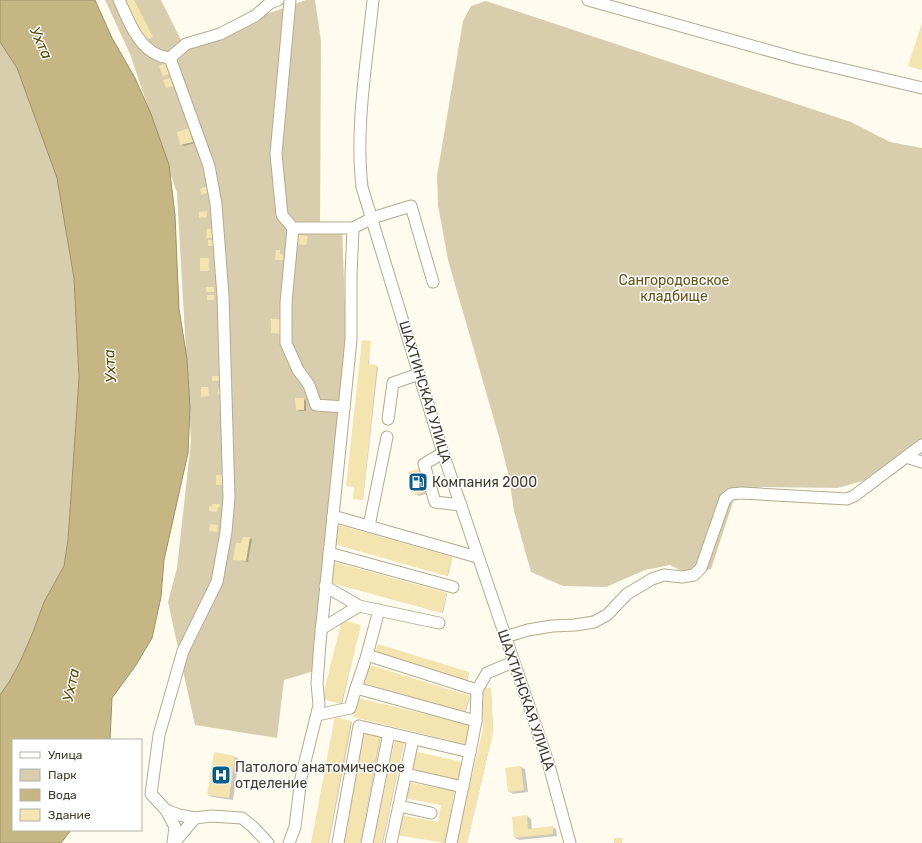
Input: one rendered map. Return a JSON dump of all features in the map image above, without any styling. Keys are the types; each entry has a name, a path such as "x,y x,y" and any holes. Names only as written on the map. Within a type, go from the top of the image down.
{"street":[{"path":"119,0 136,34 148,48 158,55 170,58"},
{"path":"170,58 186,44 220,34 255,16 270,4 278,0"},
{"path":"290,0 276,154 282,215 293,228 286,303 286,343 298,370 309,385 316,405 344,407"},
{"name":"ШАХТИНСКАЯ УЛИЦА","path":"372,0 360,126 359,163 362,187 443,453 477,557 548,762 570,843"},
{"path":"588,0 799,59 922,88"},
{"path":"170,58 209,166 216,204 223,296 229,498 226,532 217,582 182,651 160,734 151,794 166,810 175,827 174,843"},
{"path":"293,228 353,228 372,218 411,206 433,282"},
{"path":"290,843 295,827 301,778 319,705 317,683 321,629 351,340 353,228"},
{"path":"388,419 393,383 419,374"},
{"path":"369,526 387,437"},
{"path":"505,638 528,630 546,627 575,626 594,622 607,615 627,594 652,579 664,575 682,577 694,575 701,568 725,499 731,494 742,493 846,499 854,496 922,445"},
{"path":"443,453 424,464 435,502 461,505"},
{"path":"906,457 922,462"},
{"path":"333,516 477,557"},
{"path":"329,553 453,588"},
{"path":"326,586 359,606 438,623"},
{"path":"321,629 359,606"},
{"path":"317,715 350,708 367,655 379,610"},
{"path":"367,655 477,690"},
{"path":"452,843 476,721 477,690 487,673 513,662"},
{"path":"356,688 476,721"},
{"path":"338,843 359,726 470,752"},
{"path":"367,843 389,733"},
{"path":"395,842 399,806 413,738"},
{"path":"406,774 463,787"},
{"path":"399,806 430,813"},
{"path":"166,810 179,815 195,818 211,816 242,818 268,843"},
{"path":"174,843 195,818"}],"green space":[{"path":"105,0 161,0 183,44 306,0 315,0 321,41 320,226 342,226 346,337 314,671 284,680 277,738 195,725 168,602 177,568 191,441 177,193 130,54"},
{"name":"Сангородовское кладбище","path":"486,1 851,122 890,142 922,148 922,439 909,448 880,476 838,488 761,487 736,493 711,569 688,574 670,565 645,570 606,587 563,586 531,572 514,511 509,477 499,437 448,260 438,205 437,176 463,21 471,6"},
{"path":"0,42 17,68 57,178 74,278 79,378 68,540 64,566 44,602 20,662 0,695"}],"water":[{"name":"Ухта","path":"0,0 95,0 112,38 135,78 151,114 169,165 175,215 179,309 187,359 190,408 188,453 164,560 161,597 152,638 136,665 112,698 110,739 12,739 12,831 70,831 61,843 0,843 0,695 20,662 44,602 64,566 68,540 79,378 74,278 57,178 17,68 0,42"}],"building":[{"path":"123,0 134,0 153,37 145,41"},
{"path":"922,23 922,70 908,66"},
{"path":"167,63 171,73 163,76 159,66"},
{"path":"170,78 173,86 166,88 163,80"},
{"path":"189,128 193,142 180,145 177,132"},
{"path":"208,186 210,191 202,195 200,189"},
{"path":"207,211 207,217 199,218 199,212"},
{"path":"207,229 215,229 215,238 206,238"},
{"path":"299,235 308,236 306,245 298,244"},
{"path":"208,240 213,240 213,246 208,246"},
{"path":"276,250 280,250 280,254 283,254 283,260 275,260"},
{"path":"200,258 209,258 209,271 200,271"},
{"path":"206,287 214,287 214,292 206,292"},
{"path":"207,295 214,295 214,300 207,300"},
{"path":"271,319 283,319 282,334 271,333"},
{"path":"362,340 371,341 368,364 377,365 363,500 353,499 354,487 346,486"},
{"path":"212,376 224,376 224,381 212,381"},
{"path":"201,387 208,387 209,396 201,397"},
{"path":"218,388 224,388 224,394 218,395"},
{"path":"295,398 304,398 304,410 296,410"},
{"path":"421,468 428,491 415,495 408,472"},
{"path":"216,475 222,475 222,485 216,485"},
{"path":"212,504 220,504 217,512 209,511 209,506 212,506"},
{"path":"210,524 218,525 217,532 209,531"},
{"path":"339,525 452,557 447,576 334,544"},
{"path":"243,537 250,537 246,561 233,560 236,543 241,543"},
{"path":"334,562 447,593 442,613 328,582"},
{"path":"342,620 361,625 341,704 322,699"},
{"path":"378,644 469,672 466,681 375,653"},
{"path":"367,664 470,696 464,714 361,682"},
{"path":"482,688 491,688 493,732 467,843 456,843 483,729"},
{"path":"358,698 470,725 465,744 353,717"},
{"path":"335,717 351,721 328,843 311,843"},
{"path":"363,732 380,736 360,843 342,843"},
{"path":"395,739 404,741 382,843 373,843"},
{"path":"414,751 462,762 458,780 410,769"},
{"name":"Патолого анатомическое отделение","path":"214,752 235,756 229,798 207,795"},
{"path":"521,766 524,790 508,792 505,768"},
{"path":"407,782 454,791 445,843 397,835 400,815 438,822 441,805 404,798"},
{"path":"527,815 528,829 553,826 553,834 514,838 512,817"},
{"path":"614,838 623,838 622,843 614,843"}],"place":[{"name":"Компания 2000","path":"418,482"},
{"name":"Патолого анатомическое отделение","path":"221,775"}]}
